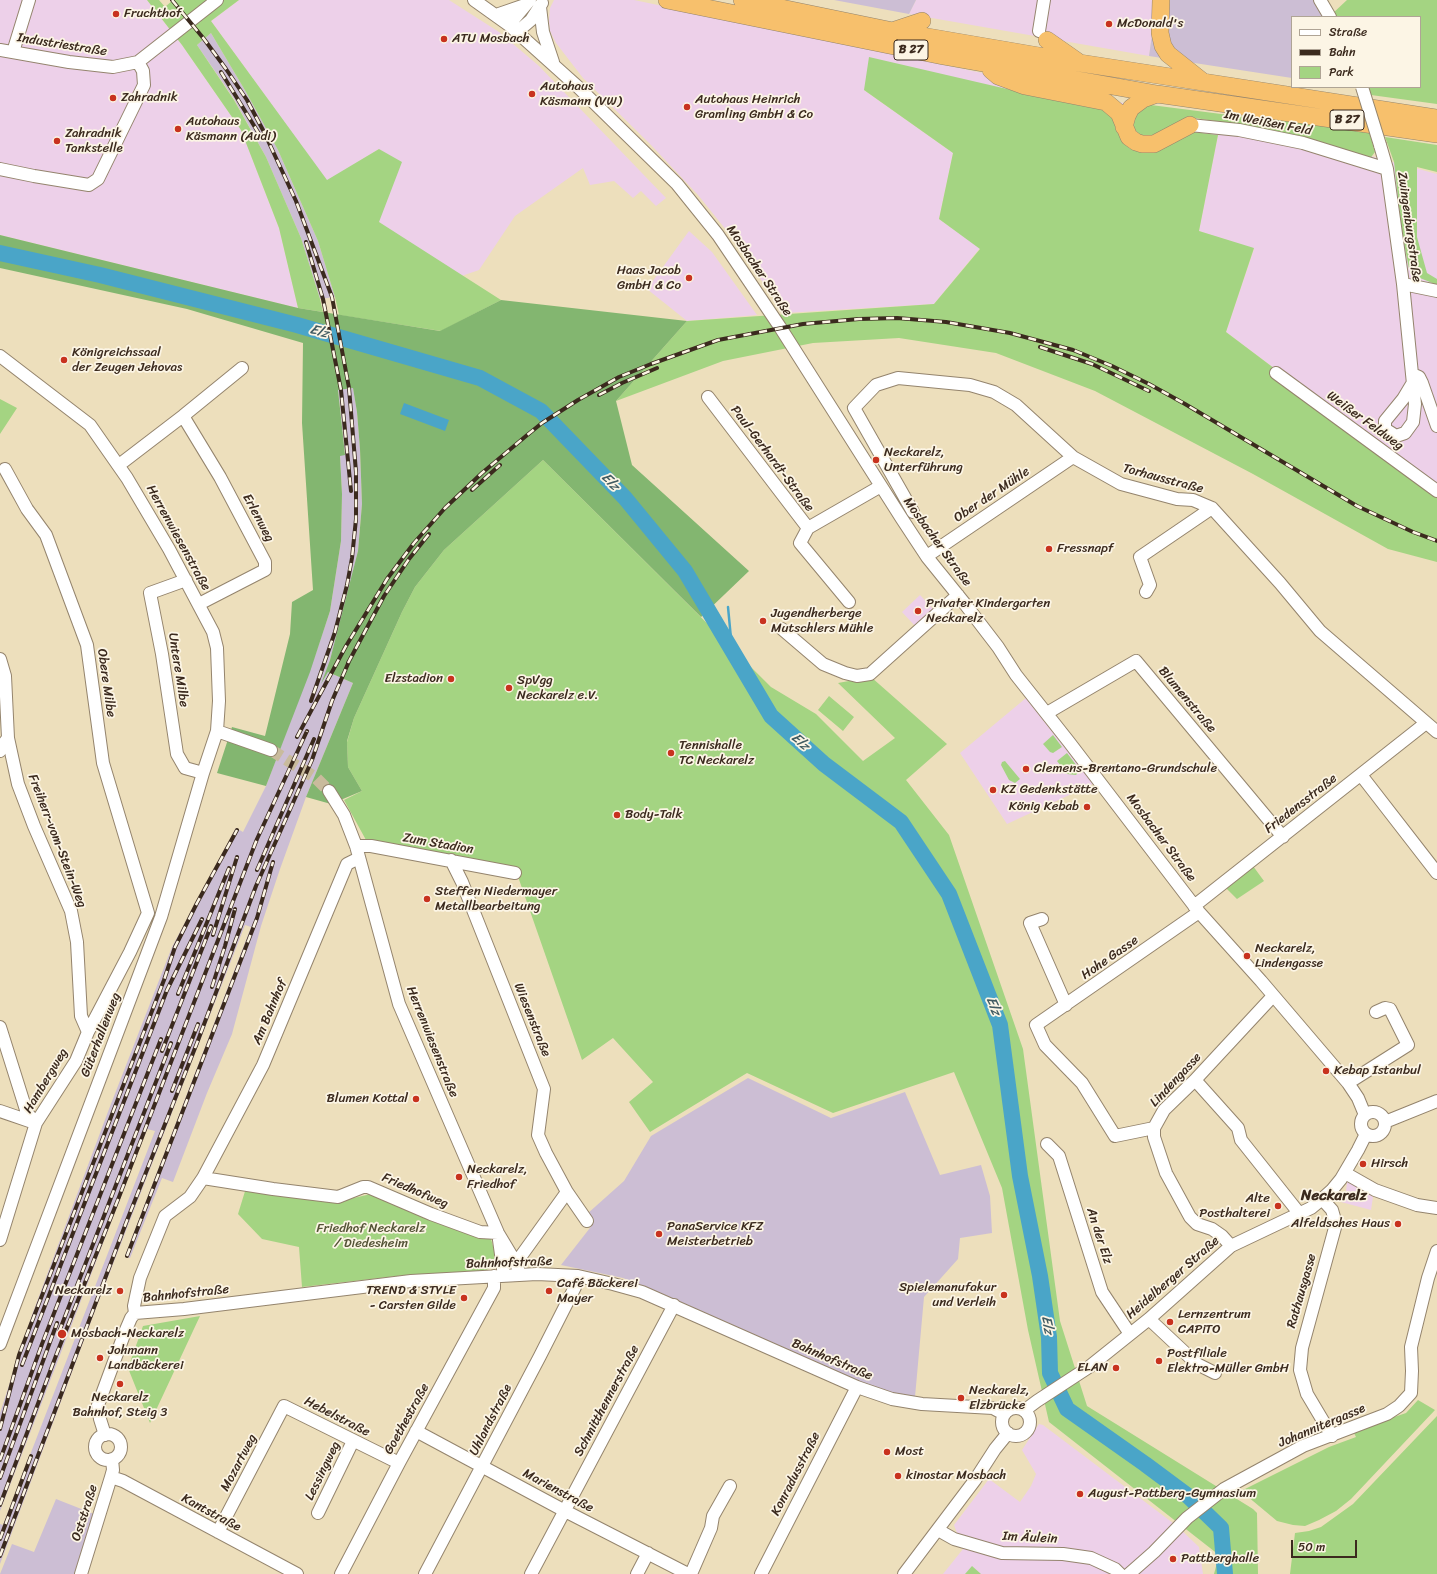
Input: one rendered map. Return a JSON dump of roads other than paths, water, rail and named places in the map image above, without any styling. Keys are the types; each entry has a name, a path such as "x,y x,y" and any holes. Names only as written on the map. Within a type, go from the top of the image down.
{"highway":[{"name":"B 27","path":"667,0 979,62 1157,94 1437,134"},
{"name":"B 27","path":"742,0 892,31 1080,63 1437,118"},
{"path":"1161,0 1160,33 1163,46 1168,54 1203,82"},
{"path":"892,31 922,21"},
{"path":"1043,35 1080,63"},
{"path":"979,62 998,76 1025,86 1106,102 1119,113 1129,137 1136,142 1148,145 1154,144 1190,124"},
{"path":"1124,127 1126,116 1131,108 1143,100 1157,94"}],"street":[{"path":"13,52 29,0"},
{"name":"Industriestraße","path":"0,50 70,62 114,67 138,62 217,0"},
{"name":"Mosbacher Straße","path":"474,0 496,15 553,63 677,184 718,235 777,322 927,556 994,641 1012,669 1197,909 1348,1083 1358,1098 1365,1115"},
{"path":"1043,35 1044,0"},
{"path":"1320,0 1329,16"},
{"path":"496,15 535,3"},
{"path":"513,29 531,20 535,3"},
{"path":"535,3 553,63"},
{"path":"0,168 34,176 90,185 98,179 144,85 143,71 138,62"},
{"name":"Zwingenburgstraße","path":"1362,88 1387,169 1403,284 1415,404 1412,425 1405,433 1400,435 1392,434 1385,429"},
{"name":"Im Weißen Feld","path":"1190,124 1239,130 1303,143 1387,169"},
{"path":"1403,284 1437,291"},
{"name":"Herrenwiesenstraße","path":"0,356 90,425 119,465 145,506 213,632 217,648 219,702 217,731"},
{"path":"119,465 242,368"},
{"name":"Weißer Feldweg","path":"1276,373 1437,491"},
{"path":"1368,440 1385,429 1385,421 1403,399 1412,379 1419,377 1437,426"},
{"name":"Torhausstraße","path":"913,512 854,408 876,385 898,378 970,385 994,392 1016,405 1073,457 1121,484 1177,499 1193,500 1212,508 1280,583 1320,631 1437,732"},
{"name":"Paul-Gerhardt-Straße","path":"708,397 808,528 881,486"},
{"name":"Erlenweg","path":"183,416 220,477 265,562 265,570 199,604"},
{"name":"Ober der Mühle","path":"927,556 1073,457"},
{"name":"Obere Milbe","path":"5,469 27,509 46,535 87,645 103,763 148,913"},
{"path":"1146,592 1150,585 1140,557 1212,508"},
{"path":"808,528 800,543 849,602"},
{"name":"Untere Milbe","path":"186,580 150,593 162,654 177,754 185,768 203,773"},
{"path":"782,629 823,664 845,673 858,676 870,674 958,595"},
{"name":"Freiherr-vom-Stein-Weg","path":"0,659 5,676 8,738 18,784 34,826 71,911 77,942 81,1016 88,1032"},
{"name":"Blumenstraße","path":"1046,713 1136,661 1283,837"},
{"name":"Friedensstraße","path":"1197,909 1250,861 1283,837 1426,723"},
{"path":"217,731 271,750"},
{"name":"Güterhallenweg","path":"0,1344 161,917 203,773 217,731"},
{"path":"0,751 1,747 8,738"},
{"path":"1361,775 1437,873"},
{"name":"Herrenwiesenstraße","path":"329,790 344,815 356,846 399,1004 498,1233 516,1263 520,1275"},
{"name":"Zum Stadion","path":"356,846 371,846 515,873"},
{"name":"Am Bahnhof","path":"136,1313 134,1306 140,1278 166,1216 190,1197 203,1178 263,1065 347,864 359,858"},
{"name":"Wiesenstraße","path":"451,860 462,882 544,1089 538,1136 564,1186 587,1221"},
{"name":"Hohe Gasse","path":"1154,1128 1115,1136 1082,1083 1045,1045 1036,1025 1066,1005 1197,909"},
{"path":"148,913 161,917"},
{"name":"Hambergweg","path":"0,1240 36,1124 76,1062 88,1032 130,952 148,913"},
{"path":"1042,919 1030,923 1066,1005"},
{"name":"Lindengasse","path":"1231,1246 1222,1236 1212,1229 1197,1224 1190,1217 1166,1173 1154,1137 1154,1128 1164,1110 1195,1080 1273,996"},
{"path":"1348,1083 1408,1045 1390,1010 1385,1008 1376,1012"},
{"path":"0,1027 27,1113 36,1124"},
{"path":"1195,1080 1238,1128 1241,1140 1299,1213"},
{"path":"1385,1122 1437,1101"},
{"path":"0,1111 36,1124"},
{"path":"1373,1112 1380,1115 1385,1122 1384,1128 1380,1134 1371,1136 1363,1131 1361,1124 1365,1115 1373,1112"},
{"name":"Heidelberger Straße","path":"1025,1410 1089,1367 1149,1319 1231,1246 1311,1208 1332,1190 1345,1173 1366,1134"},
{"name":"An der Elz","path":"1047,1144 1059,1156 1102,1292 1130,1334"},
{"path":"1345,1173 1375,1190 1416,1205 1437,1208"},
{"name":"Friedhofweg","path":"203,1178 338,1197 363,1187 368,1187 431,1214 480,1232 498,1233"},
{"path":"516,1263 564,1186"},
{"name":"Rathausgasse","path":"1322,1199 1332,1210 1336,1224 1310,1315 1302,1348 1300,1370 1307,1394 1332,1436"},
{"name":"Herrenwiesenstraße","path":"498,1233 503,1259 499,1276"},
{"name":"Johannitergasse","path":"1130,1574 1189,1517 1230,1485 1302,1446 1332,1436 1387,1414 1399,1406 1411,1393 1411,1347 1428,1278 1437,1251"},
{"name":"Bahnhofstraße","path":"136,1313 184,1309 411,1282 537,1274 578,1276 625,1287 674,1306 857,1387 892,1399 922,1404 993,1408 1004,1414"},
{"name":"Goethestraße","path":"341,1574 416,1431 494,1288 499,1276"},
{"name":"Uhlandstraße","path":"425,1574 575,1288 578,1276"},
{"name":"Schmitthennerstraße","path":"531,1574 616,1412 674,1306"},
{"path":"105,1435 100,1419 98,1405 125,1332 131,1318 136,1313"},
{"path":"1149,1319 1197,1364 1215,1373"},
{"name":"Konradusstraße","path":"761,1574 857,1387"},
{"name":"Hebelstraße","path":"284,1406 399,1463"},
{"name":"Mozartweg","path":"218,1532 284,1406"},
{"path":"1012,1408 1025,1410 1030,1419 1029,1430 1018,1436 1008,1434 1002,1423 1004,1414 1012,1408"},
{"name":"Marienstraße","path":"416,1431 565,1511 689,1574"},
{"path":"904,1574 1008,1434"},
{"path":"105,1435 114,1436 120,1444 119,1454 112,1459 104,1459 97,1453 97,1443 99,1439 105,1435"},
{"name":"Lessingweg","path":"318,1513 353,1441"},
{"name":"Oststraße","path":"81,1574 113,1470 112,1459"},
{"name":"Kantstraße","path":"111,1477 296,1574"},
{"path":"689,1574 711,1528 713,1516 730,1486"},
{"name":"Im Äulein","path":"938,1530 954,1540 1002,1553 1063,1554 1091,1558 1115,1569 1120,1574"},
{"path":"637,1574 648,1553"}],"water":[{"path":"404,403 449,420 445,431 400,414"}],"waterway":[{"name":"Elz","path":"0,253 100,275 297,325 480,378 541,411 625,498 685,571 771,716 824,764 901,822 949,894 1000,1025 1020,1176 1040,1276 1049,1337 1050,1373 1067,1409 1188,1496 1221,1528 1225,1574"},
{"path":"728,607 732,649"}],"tunnel":[{"path":"271,750 316,778 329,791"}],"railway":[{"path":"172,0 204,39 247,100 264,132 296,201 332,297 349,388 356,472 356,519 352,558 347,585 335,632 311,701"},
{"path":"221,72 261,137"},
{"path":"306,242 323,299 341,390 351,491"},
{"path":"297,737 346,646 387,579 414,543 445,508 482,473 526,436 542,423 578,400 619,377 651,364 718,340 803,324 859,319 897,318 946,322 1010,333 1073,350 1112,366 1149,384 1357,506 1413,532 1437,541"},
{"path":"1040,347 1092,364 1149,391"},
{"path":"599,395 657,368"},
{"path":"472,490 500,465"},
{"path":"348,663 384,596 409,559 429,534"},
{"path":"0,1556 256,886 312,760 332,701 350,659"},
{"path":"0,1505 57,1353 119,1197 257,839 307,731"},
{"path":"257,870 314,739"},
{"path":"0,1429 19,1355 164,980 175,947 237,830"},
{"path":"213,935 237,857"},
{"path":"127,1256 257,918 273,862"},
{"path":"178,994 229,868"},
{"path":"212,987 235,909"},
{"path":"22,1365 167,990 202,919"},
{"path":"162,1051 211,926"},
{"path":"172,1091 198,1024"},
{"path":"0,1460 42,1344 161,1039"},
{"path":"59,1332 171,1043"},
{"path":"0,1478 57,1323"},
{"path":"0,1539 31,1456"}],"place":[{"name":"Fruchthof","path":"116,14"},
{"name":"McDonald's","path":"1109,24"},
{"name":"ATU Mosbach","path":"444,39"},
{"name":"Autohaus Käsmann (VW)","path":"532,94"},
{"name":"Zahradnik","path":"113,98"},
{"name":"Autohaus Heinrich Gramling GmbH & Co","path":"687,107"},
{"name":"Autohaus Käsmann (Audi)","path":"178,129"},
{"name":"Zahradnik Tankstelle","path":"57,141"},
{"name":"Haas Jacob GmbH & Co","path":"689,278"},
{"name":"Königreichssaal der Zeugen Jehovas","path":"64,360"},
{"name":"Neckarelz, Unterführung","path":"876,460"},
{"name":"Fressnapf","path":"1049,549"},
{"name":"Privater Kindergarten Neckarelz","path":"918,611"},
{"name":"Jugendherberge Mutschlers Mühle","path":"763,621"},
{"name":"Elzstadion","path":"451,679"},
{"name":"SpVgg Neckarelz e.V.","path":"509,688"},
{"name":"Tennishalle TC Neckarelz","path":"671,753"},
{"name":"Clemens-Brentano-Grundschule","path":"1026,769"},
{"name":"KZ Gedenkstätte","path":"993,790"},
{"name":"König Kebab","path":"1087,807"},
{"name":"Body-Talk","path":"617,815"},
{"name":"Steffen Niedermayer Metallbearbeitung","path":"427,899"},
{"name":"Neckarelz, Lindengasse","path":"1247,956"},
{"name":"Kebap Istanbul","path":"1326,1071"},
{"name":"Blumen Kottal","path":"416,1099"},
{"name":"Hirsch","path":"1363,1164"},
{"name":"Neckarelz, Friedhof","path":"459,1177"},
{"name":"Alte Posthalterei","path":"1278,1206"},
{"name":"Alfeldsches Haus","path":"1398,1224"},
{"name":"PanaService KFZ Meisterbetrieb","path":"659,1234"},
{"name":"Neckarelz","path":"120,1291"},
{"name":"Café Bäckerei Mayer","path":"549,1291"},
{"name":"Spielemanufakur und Verleih","path":"1004,1295"},
{"name":"TREND & STYLE - Carsten Gilde","path":"464,1298"},
{"name":"Lernzentrum CAPiTO","path":"1170,1322"},
{"name":"Mosbach-Neckarelz","path":"62,1334"},
{"name":"Johmann Landbäckerei","path":"100,1358"},
{"name":"Postfiliale Elektro-Müller GmbH","path":"1159,1361"},
{"name":"ELAN","path":"1116,1368"},
{"name":"Neckarelz Bahnhof, Steig 3","path":"120,1384"},
{"name":"Neckarelz, Elzbrücke","path":"961,1398"},
{"name":"Most","path":"887,1452"},
{"name":"kinostar Mosbach","path":"898,1476"},
{"name":"August-Pattberg-Gymnasium","path":"1080,1494"},
{"name":"Pattberghalle","path":"1173,1559"}],"district":[{"name":"Neckarelz","path":"1334,1196"}],"park label":[{"name":"Friedhof Neckarelz / Diedesheim","path":"371,1236"}]}
